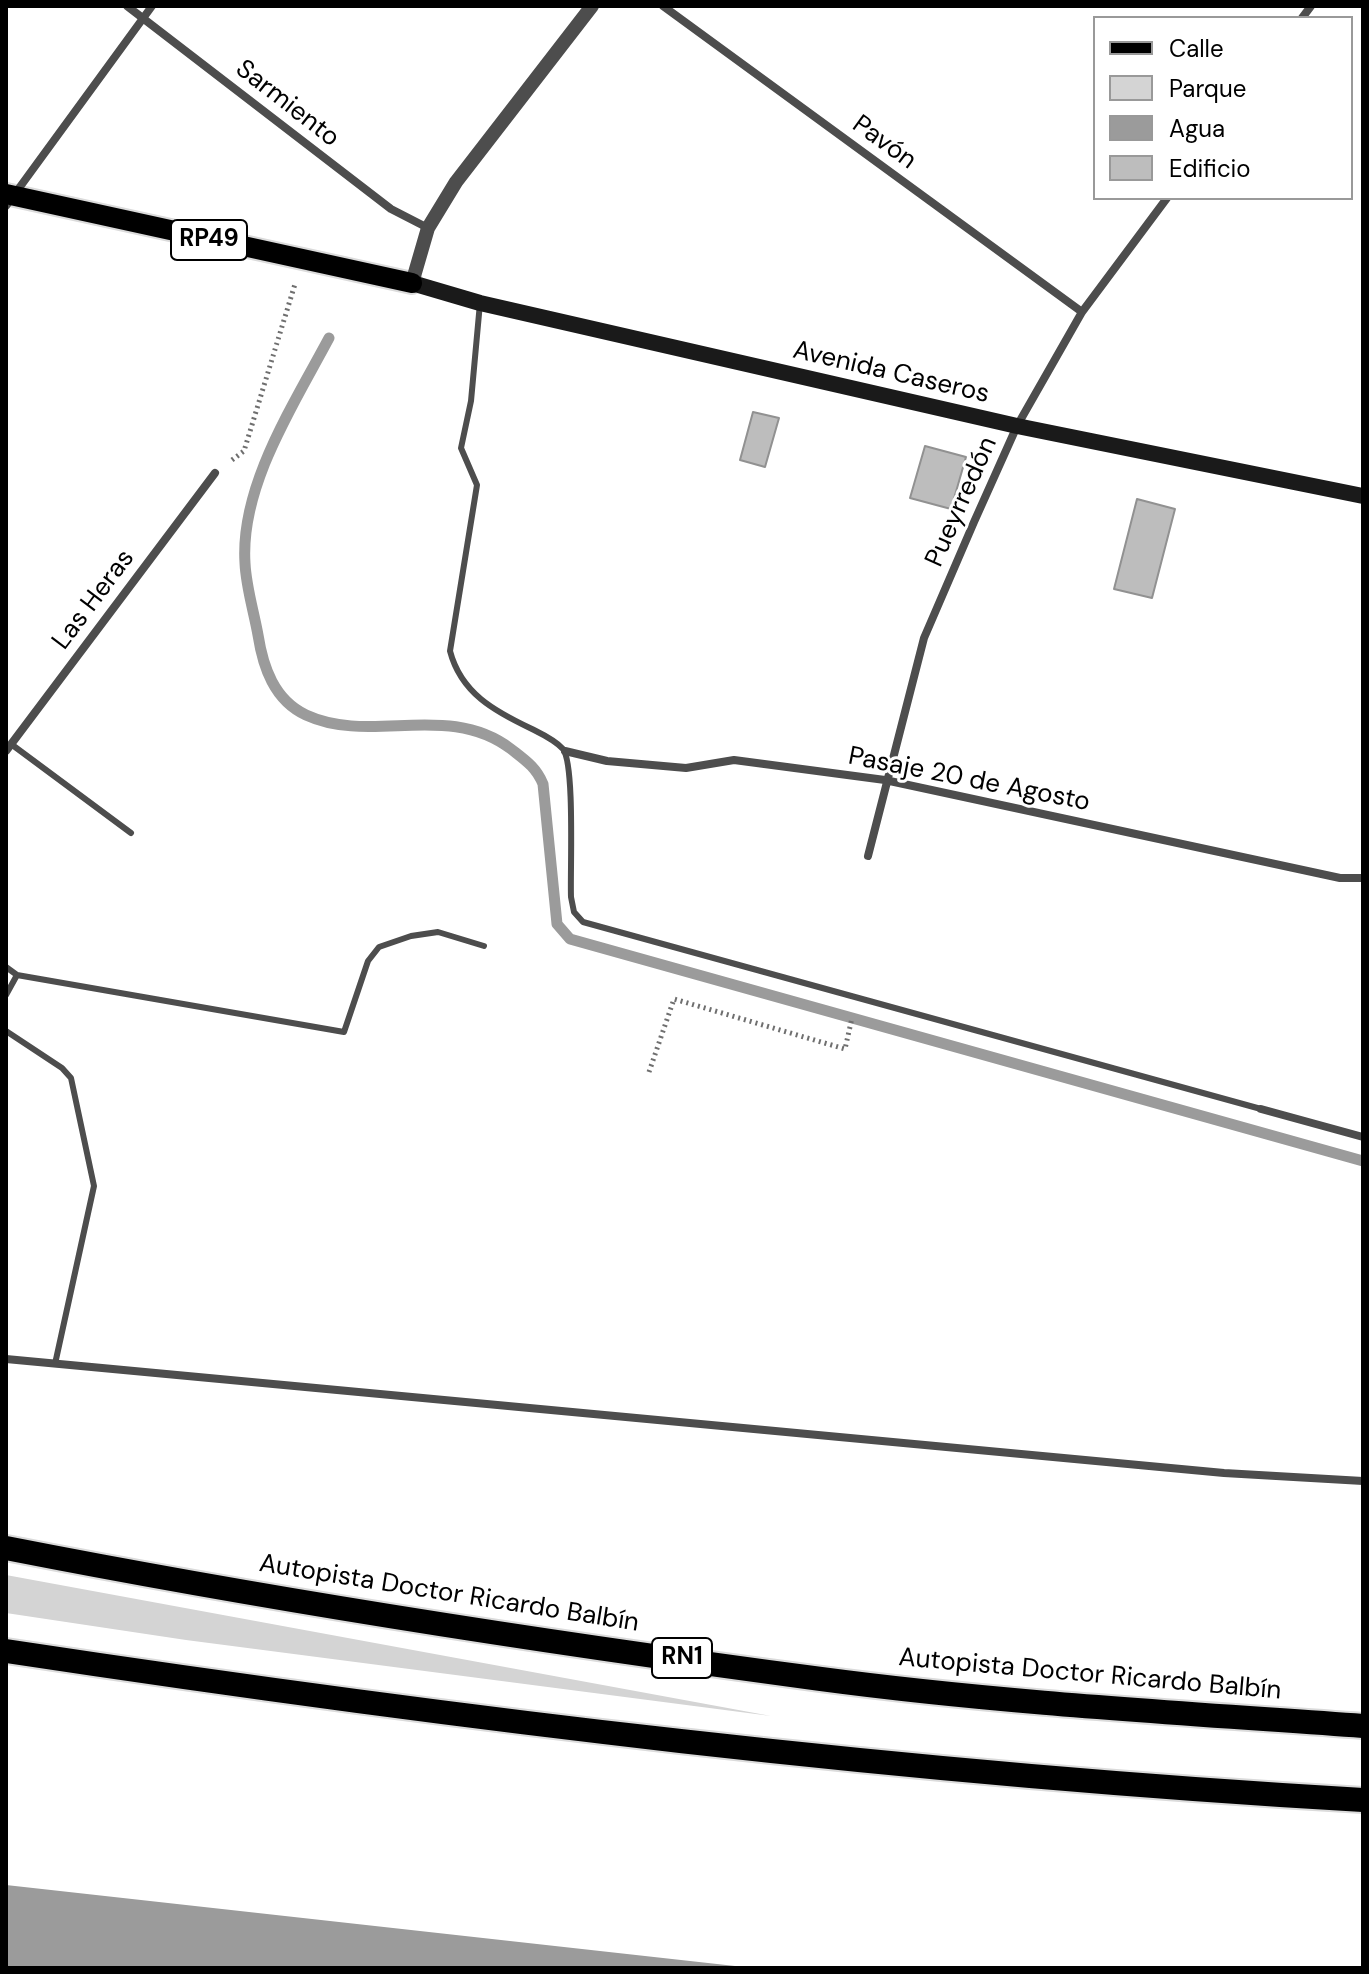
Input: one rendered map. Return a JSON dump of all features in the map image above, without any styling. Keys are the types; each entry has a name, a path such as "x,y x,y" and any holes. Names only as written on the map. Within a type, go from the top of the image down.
{"highway":[{"name":"Autopista Doctor Ricardo Balbín","path":"6,1548 157,1577 824,1679 1102,1707 1363,1726"},
{"path":"6,1651 523,1724 905,1766 1203,1791 1363,1800"}],"main road":[{"name":"RP49","path":"8,198 412,283"},
{"name":"Avenida Caseros","path":"412,283 480,303 1017,426 1363,496"}],"street":[{"name":"Sarmiento","path":"127,6 391,209 428,228"},
{"path":"8,198 152,6"},
{"path":"412,283 428,228 456,182 592,6"},
{"name":"Pavón","path":"663,6 1082,312"},
{"name":"Pueyrredón","path":"868,856 885,780 924,638 1017,426 1082,312 1166,200"},
{"name":"Las Heras","path":"8,748 215,473"},
{"name":"Pasaje 20 de Agosto","path":"565,751 607,761 670,767 686,768 734,760 885,780 1340,878 1363,878"},
{"path":"1261,1109 1363,1137"},
{"path":"6,1359 1193,1470 1363,1481"}],"lane":[{"path":"480,303 471,401 461,448 477,485 450,651 456,672 491,709 547,736 565,751 570,771 571,897 574,912 583,922 1261,1109"},
{"path":"8,748 131,833"},
{"path":"6,967 17,975 344,1032 368,961 379,947 411,936 438,932 484,946"},
{"path":"6,995 17,975"},
{"path":"6,1031 62,1068 71,1078 94,1186 55,1364"}],"path":[{"path":"215,473 244,451 303,261"},
{"path":"649,1072 674,999 845,1049 856,997"}],"green space":[{"path":"6,1575 771,1716 186,1640 6,1613"}],"water":[{"path":"6,1885 753,1968 6,1968"}],"building":[{"path":"753,412 779,418 765,467 740,460"},
{"path":"925,446 966,457 951,509 910,498"},
{"path":"1137,499 1175,509 1152,598 1114,589"}],"waterway":[{"path":"329,338 272,446 251,505 245,563 248,590 267,670 278,692 306,715 331,723 357,726 436,725 462,728 487,735 525,760 543,784 557,924 570,939 1363,1161"}]}
